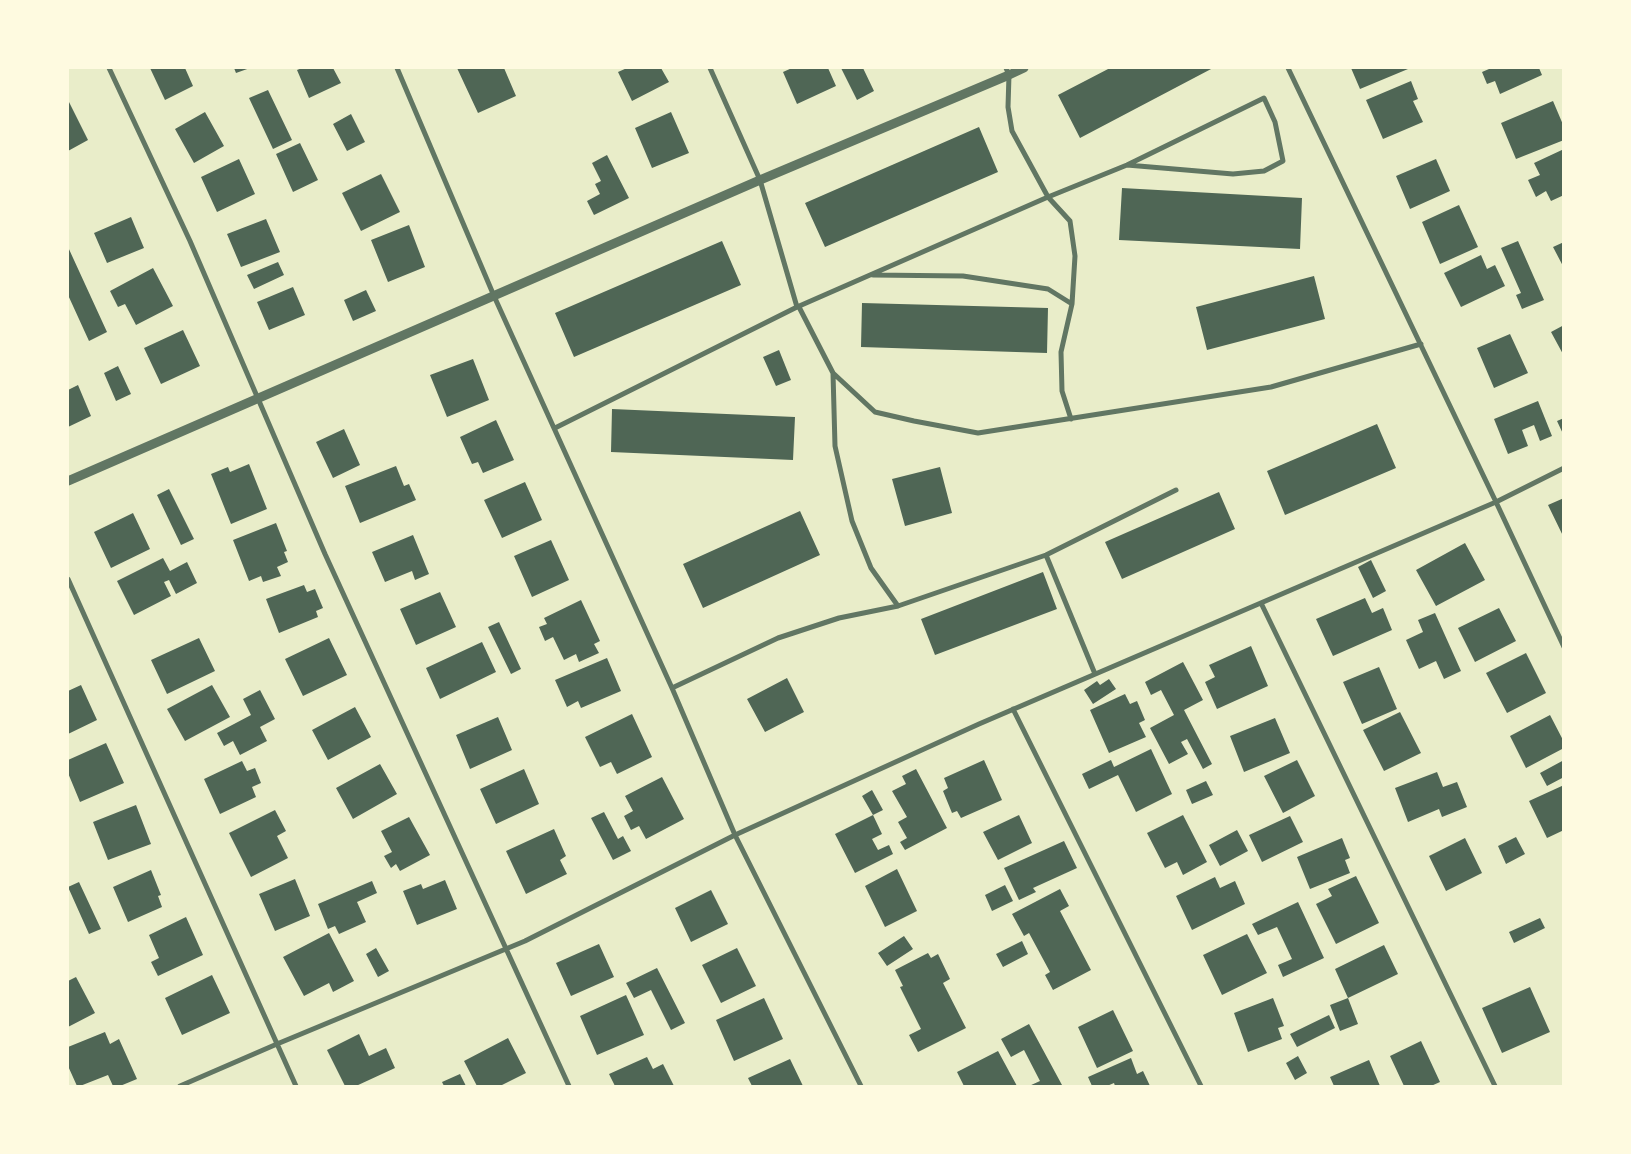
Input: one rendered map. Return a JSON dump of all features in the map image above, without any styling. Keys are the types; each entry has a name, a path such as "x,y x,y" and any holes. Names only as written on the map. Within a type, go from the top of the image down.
{"street":[{"path":"109,68 190,241 325,554 569,1086"},
{"path":"397,68 494,296 672,688 735,835 861,1086"},
{"path":"710,68 760,180 798,307 833,373 875,412 978,433 1271,387 1421,344"},
{"path":"68,481 1007,71 1024,68"},
{"path":"1288,68 1564,647"},
{"path":"1007,71 1008,108 1012,131 1048,197 1070,221 1075,256 1072,304 1062,352 1062,391 1070,419"},
{"path":"555,428 798,307 1127,164 1264,98 1275,122 1283,161 1264,171 1232,174 1127,164"},
{"path":"870,275 963,276 1048,289 1072,304"},
{"path":"833,373 835,446 852,521 871,568 898,606"},
{"path":"180,1086 525,941 735,835 1013,709 1496,502 1564,468"},
{"path":"672,688 778,638 839,618 898,606 1046,555 1176,490"},
{"path":"1046,555 1095,674"},
{"path":"68,579 296,1086"},
{"path":"1261,603 1495,1086"},
{"path":"1013,709 1201,1086"}],"building":[{"path":"150,68 185,68 193,86 165,100"},
{"path":"234,68 250,68 236,73"},
{"path":"302,68 333,68 341,83 309,98 297,70"},
{"path":"457,68 504,68 516,96 478,113"},
{"path":"627,68 661,68 669,82 632,101 618,72"},
{"path":"792,68 828,68 836,86 797,104 783,72"},
{"path":"841,68 863,68 874,91 857,100"},
{"path":"1110,68 1213,68 1080,138 1058,95"},
{"path":"1351,68 1407,68 1408,69 1360,89"},
{"path":"1488,68 1539,68 1542,75 1500,94 1495,81 1487,84 1482,72"},
{"path":"1411,81 1418,99 1413,101 1423,122 1383,139 1366,100"},
{"path":"268,90 292,140 273,149 249,98"},
{"path":"1553,101 1564,127 1564,140 1516,159 1501,123"},
{"path":"68,103 88,140 68,151"},
{"path":"205,112 224,146 194,163 175,129"},
{"path":"671,112 689,153 652,168 635,128"},
{"path":"351,114 365,142 347,151 333,124"},
{"path":"979,127 998,172 825,247 805,203"},
{"path":"300,143 318,180 293,192 276,154"},
{"path":"1564,149 1564,195 1551,201 1546,191 1536,197 1528,180 1540,175 1534,163"},
{"path":"607,155 629,198 594,215 587,201 600,194 595,184 601,181 592,163"},
{"path":"239,159 255,194 217,212 201,177"},
{"path":"1436,159 1450,191 1410,209 1396,176"},
{"path":"381,174 400,212 361,231 342,193"},
{"path":"1122,188 1302,198 1300,249 1119,240"},
{"path":"1459,205 1478,247 1440,264 1422,222"},
{"path":"131,217 144,248 107,263 94,233"},
{"path":"266,219 280,252 241,267 227,234"},
{"path":"409,225 425,267 388,282 371,240"},
{"path":"722,241 741,285 574,357 555,313"},
{"path":"1518,241 1544,300 1522,309 1516,295 1521,293 1501,248"},
{"path":"1564,242 1564,268 1553,247"},
{"path":"68,247 107,332 89,341 68,295"},
{"path":"1481,255 1487,269 1495,265 1505,286 1461,307 1444,273"},
{"path":"278,262 284,275 254,289 247,275"},
{"path":"153,268 173,306 136,325 125,304 118,307 110,291"},
{"path":"1314,276 1325,319 1207,350 1196,307"},
{"path":"293,287 305,315 269,330 257,302"},
{"path":"366,290 376,311 353,321 344,300"},
{"path":"862,303 1048,308 1047,353 861,347"},
{"path":"1564,325 1564,356 1551,332"},
{"path":"183,330 200,366 161,384 144,348"},
{"path":"1510,334 1528,373 1494,388 1477,348"},
{"path":"779,350 791,380 776,386 763,357"},
{"path":"473,359 489,400 447,417 430,375"},
{"path":"118,366 131,394 116,401 104,373"},
{"path":"78,385 91,416 68,427 68,390"},
{"path":"1538,401 1552,436 1540,441 1534,425 1522,430 1528,446 1508,454 1494,419"},
{"path":"612,409 795,417 793,460 611,452"},
{"path":"1564,418 1564,436 1557,421"},
{"path":"496,420 514,460 483,473 478,462 472,464 460,437"},
{"path":"1377,424 1396,468 1285,515 1267,471"},
{"path":"344,429 360,465 333,478 316,442"},
{"path":"249,464 267,509 231,524 211,474 228,467 230,472"},
{"path":"396,466 404,486 409,484 416,500 360,523 345,486"},
{"path":"940,467 952,513 905,526 892,479"},
{"path":"525,482 542,520 502,538 484,500"},
{"path":"169,489 194,539 181,545 157,495"},
{"path":"1219,492 1235,529 1122,579 1105,542"},
{"path":"1564,498 1564,538 1548,505"},
{"path":"800,511 820,555 703,608 683,564"},
{"path":"133,513 150,549 111,568 94,532"},
{"path":"276,523 287,551 284,552 288,562 277,567 281,576 263,582 261,576 249,581 233,540"},
{"path":"413,535 429,574 415,580 412,571 385,582 372,552"},
{"path":"551,540 569,580 532,597 514,556"},
{"path":"1465,543 1485,580 1436,606 1416,570"},
{"path":"163,558 170,571 187,562 197,583 176,594 169,580 164,582 171,596 134,615 117,581"},
{"path":"1371,560 1386,591 1373,598 1358,567"},
{"path":"1043,572 1057,609 935,655 921,619"},
{"path":"304,585 307,592 315,589 323,608 316,611 318,617 279,633 266,599"},
{"path":"440,592 456,627 416,645 400,609"},
{"path":"1365,598 1372,613 1383,608 1392,630 1333,656 1316,619"},
{"path":"581,600 600,641 594,644 599,653 579,662 576,654 564,660 553,637 545,641 539,627 547,624 544,618"},
{"path":"1499,608 1516,641 1475,662 1458,628"},
{"path":"1435,613 1461,671 1444,679 1436,661 1419,669 1406,640 1423,632 1418,620"},
{"path":"499,622 521,669 511,674 488,627"},
{"path":"199,638 215,671 167,694 151,660"},
{"path":"329,638 347,675 303,696 285,659"},
{"path":"482,642 496,672 440,699 426,668"},
{"path":"1251,646 1268,686 1217,709 1205,682 1215,677 1209,665"},
{"path":"1526,653 1546,693 1507,713 1486,673"},
{"path":"607,658 621,691 581,708 578,701 567,707 555,680"},
{"path":"1183,662 1203,700 1184,710 1212,764 1203,769 1187,739 1181,742 1188,754 1169,764 1150,728 1174,715 1161,690 1151,695 1145,682"},
{"path":"1379,667 1397,709 1362,724 1343,682"},
{"path":"787,678 804,712 765,732 747,699"},
{"path":"1109,679 1116,689 1093,704 1084,690 1097,681 1100,685"},
{"path":"81,685 97,720 68,734 68,691"},
{"path":"212,685 230,717 185,741 167,709"},
{"path":"260,690 275,719 260,727 267,741 240,755 233,741 224,746 217,733 251,715 243,699"},
{"path":"1125,694 1130,704 1137,701 1145,720 1139,723 1146,737 1109,753 1090,710"},
{"path":"355,707 371,737 328,760 312,730"},
{"path":"1400,712 1421,753 1384,771 1363,730"},
{"path":"632,714 652,757 617,774 611,762 600,767 585,737"},
{"path":"1550,715 1564,742 1564,748 1526,768 1510,736"},
{"path":"498,717 512,750 470,769 456,735"},
{"path":"1275,718 1290,753 1244,772 1230,736"},
{"path":"106,743 124,783 80,802 68,773 68,760"},
{"path":"1151,749 1172,794 1136,812 1118,775 1089,789 1082,774 1111,760 1114,767"},
{"path":"984,760 1002,800 961,818 957,811 952,813 943,791 948,788 944,778"},
{"path":"1297,760 1315,796 1283,813 1264,776"},
{"path":"1564,760 1564,777 1547,786 1540,773"},
{"path":"242,761 247,771 255,768 261,783 252,787 256,797 220,814 204,779"},
{"path":"380,764 397,794 353,819 336,788"},
{"path":"524,769 539,804 496,824 480,789"},
{"path":"916,769 947,828 905,850 900,842 907,838 898,822 907,817 892,791 906,784 902,776"},
{"path":"1437,772 1443,787 1457,782 1467,807 1442,817 1439,809 1408,822 1395,788"},
{"path":"662,777 684,819 646,839 639,826 631,830 624,816 633,811 625,796"},
{"path":"1206,781 1213,795 1192,804 1186,790"},
{"path":"1564,785 1564,830 1547,838 1529,801"},
{"path":"872,790 883,810 873,815 862,796"},
{"path":"136,805 151,844 108,860 93,822"},
{"path":"275,810 286,831 277,836 288,858 251,877 229,833"},
{"path":"604,812 618,839 623,836 631,851 613,860 591,818"},
{"path":"873,815 882,834 872,839 878,850 889,845 893,854 855,873 835,834"},
{"path":"1019,815 1032,843 998,860 983,832"},
{"path":"1183,815 1207,862 1183,875 1177,862 1165,868 1147,833"},
{"path":"1290,816 1303,842 1262,862 1249,835"},
{"path":"409,817 430,855 400,871 396,864 391,868 384,856 392,852 381,831"},
{"path":"554,829 566,856 560,860 567,874 526,894 506,851"},
{"path":"1237,830 1248,851 1220,866 1209,845"},
{"path":"1516,837 1525,854 1506,864 1498,846"},
{"path":"1342,838 1350,858 1345,860 1350,873 1310,889 1297,857"},
{"path":"1465,838 1482,873 1446,891 1429,856"},
{"path":"1064,841 1077,868 1033,888 1036,892 1019,900 1004,868"},
{"path":"897,869 917,911 885,927 865,886"},
{"path":"151,870 161,895 158,896 162,907 128,922 113,887"},
{"path":"1356,876 1379,923 1336,944 1316,904 1332,896 1328,889"},
{"path":"1215,877 1220,888 1235,881 1245,904 1192,930 1176,896"},
{"path":"295,879 310,916 275,931 259,894"},
{"path":"445,880 457,909 417,925 403,891 421,884 423,889"},
{"path":"372,881 377,893 357,902 366,922 339,934 335,926 328,929 318,904"},
{"path":"79,882 101,929 89,934 68,887"},
{"path":"1005,885 1013,901 992,911 985,895"},
{"path":"1060,889 1069,906 1060,911 1091,970 1053,990 1045,975 1050,972 1029,933 1024,936 1012,914"},
{"path":"711,890 728,924 691,942 675,908"},
{"path":"1298,902 1324,958 1283,977 1278,965 1292,959 1277,927 1258,935 1252,924"},
{"path":"186,917 203,955 158,976 151,962 159,958 149,935"},
{"path":"1540,918 1545,928 1514,943 1509,932"},
{"path":"329,933 354,981 333,992 329,983 304,996 283,957"},
{"path":"1247,934 1267,973 1222,995 1203,955"},
{"path":"904,936 913,949 887,966 878,953"},
{"path":"1022,941 1028,954 1003,967 996,954"},
{"path":"599,944 614,977 571,996 556,963"},
{"path":"1384,945 1398,974 1348,998 1335,969"},
{"path":"376,948 389,971 378,977 366,954"},
{"path":"737,948 756,986 721,1003 702,965"},
{"path":"928,953 931,958 938,954 950,979 943,983 966,1028 918,1052 909,1035 921,1029 900,987 903,986 895,970"},
{"path":"657,968 685,1023 671,1030 651,990 634,998 626,983"},
{"path":"212,975 230,1013 182,1035 165,998"},
{"path":"76,977 95,1013 68,1027 68,981"},
{"path":"1530,987 1550,1032 1502,1053 1482,1008"},
{"path":"626,995 644,1035 597,1055 580,1016"},
{"path":"764,998 783,1039 734,1061 716,1020"},
{"path":"1273,998 1284,1026 1278,1028 1282,1039 1248,1052 1234,1013"},
{"path":"1348,998 1358,1024 1340,1031 1330,1005"},
{"path":"1113,1010 1133,1051 1097,1068 1078,1027"},
{"path":"1329,1015 1335,1028 1297,1047 1290,1034"},
{"path":"1029,1024 1062,1085 1029,1086 1040,1081 1024,1050 1011,1057 1001,1039"},
{"path":"105,1032 110,1044 119,1039 137,1079 120,1086 113,1086 108,1075 77,1086 68,1066 68,1047"},
{"path":"359,1034 369,1056 386,1048 395,1068 356,1086 345,1086 327,1050"},
{"path":"508,1038 526,1073 500,1086 477,1086 464,1061"},
{"path":"1421,1041 1440,1082 1431,1086 1404,1086 1390,1056"},
{"path":"998,1051 1017,1086 964,1086 957,1072"},
{"path":"1298,1056 1307,1073 1295,1080 1286,1063"},
{"path":"647,1057 653,1069 663,1064 674,1086 615,1086 609,1074"},
{"path":"1131,1058 1137,1074 1143,1071 1150,1086 1115,1086 1114,1083 1107,1086 1092,1086 1088,1077"},
{"path":"790,1059 803,1086 752,1086 748,1078"},
{"path":"1369,1060 1380,1086 1334,1086 1330,1077"},
{"path":"460,1074 466,1086 444,1086 442,1082"}]}
